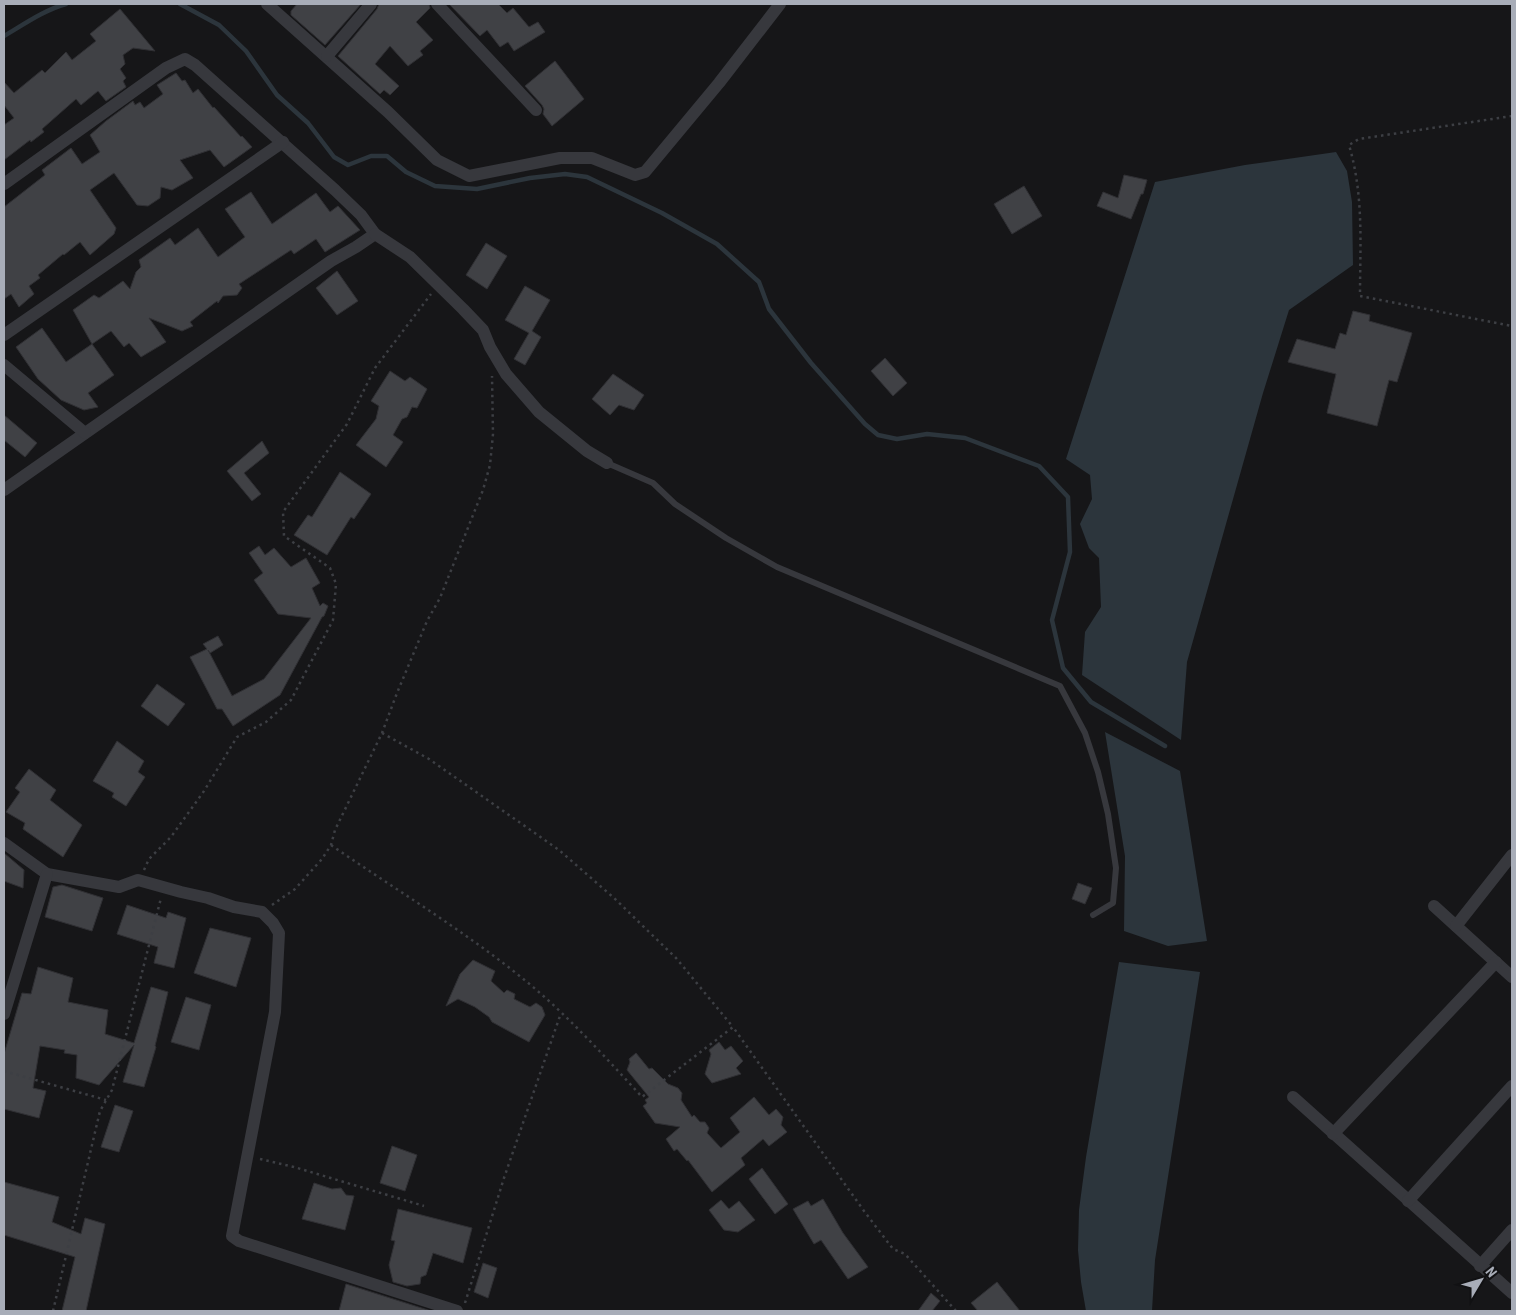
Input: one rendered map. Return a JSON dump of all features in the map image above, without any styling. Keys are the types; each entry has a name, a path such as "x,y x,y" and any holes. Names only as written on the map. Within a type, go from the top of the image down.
{"street":[{"path":"267,4 327,56 437,160 468,176 560,158 592,158 635,175 645,172 719,83 780,4"},
{"path":"327,56 371,4"},
{"path":"437,4 536,110"},
{"path":"4,184 166,68 185,59 195,65 283,142 361,215 375,234 410,257 483,330 490,347 506,374 539,412 586,451 607,463"},
{"path":"4,335 283,142"},
{"path":"4,490 331,261 375,234"},
{"path":"4,365 85,433"},
{"path":"4,843 47,874 119,887 138,880 208,898 234,907 262,912 273,923 279,933 275,1012 232,1236 239,1241 457,1311"},
{"path":"1456,926 1512,855"},
{"path":"4,1014 47,874"},
{"path":"1434,906 1512,977"},
{"path":"1334,1134 1496,962"},
{"path":"1408,1201 1512,1086"},
{"path":"1293,1097 1512,1293"},
{"path":"1480,1266 1512,1230"}],"lane":[{"path":"607,463 653,483 675,504 719,533 777,567 1060,686 1085,733 1098,772 1108,814 1116,868 1113,903 1093,915"}],"path":[{"path":"1512,116 1359,139 1349,145 1357,170 1361,217 1360,296 1512,326"},
{"path":"138,880 149,859 171,837 204,791 237,737 266,722 291,700 334,620 336,584 330,568 284,536 283,512 347,424 375,368 438,286"},
{"path":"262,912 295,889 322,859 331,845 335,830 382,733 427,621 440,598 483,490 490,465 493,434 492,374"},
{"path":"382,733 429,759 559,850 614,898 676,958 733,1027 892,1249 905,1254 956,1311"},
{"path":"331,845 476,943 533,987 561,1012 642,1097 733,1027"},
{"path":"52,1311 100,1111 112,1090 164,887"},
{"path":"462,1311 504,1178 561,1012"},
{"path":"4,1071 106,1100"},
{"path":"246,1157 294,1166 424,1206"}],"shaded area":[{"path":"1336,152 1347,171 1352,202 1353,265 1289,310 1263,393 1187,662 1181,740 1082,675 1085,632 1101,607 1099,558 1089,548 1080,524 1092,499 1090,475 1066,459 1155,182 1245,165"},
{"path":"1105,732 1180,771 1207,941 1168,946 1124,931 1125,856"},
{"path":"1119,962 1200,972 1155,1260 1152,1311 1086,1311 1078,1250 1079,1210 1086,1157"}],"building":[{"path":"297,4 361,4 325,45 291,15 291,11"},
{"path":"379,4 429,4 430,8 416,22 433,40 420,51 423,55 408,66 390,46 375,64 399,86 390,95 384,90 380,94 338,56 377,9"},
{"path":"449,4 498,4 507,13 513,8 529,27 538,22 545,32 514,51 508,42 500,47 487,30 480,36"},
{"path":"120,9 155,51 133,48 123,55 125,64 120,69 126,78 123,81 126,87 106,101 98,91 81,105 76,99 42,129 44,132 4,160 4,125 14,118 4,105 4,82 14,93 42,70 45,73 66,52 72,60 96,41 90,34"},
{"path":"555,61 584,99 552,126 543,114 544,109 542,105 525,86"},
{"path":"176,73 182,81 185,80 193,93 198,89 213,108 252,147 224,167 210,150 180,160 193,178 172,190 161,187 160,198 148,206 137,205 114,173 90,190 116,228 114,234 90,255 80,242 63,254 38,275 40,278 29,286 34,294 19,307 11,294 4,299 4,207 45,175 42,170 71,148 82,164 100,152 90,135 133,101 135,105 140,102 144,108 163,94 157,85"},
{"path":"1124,175 1147,180 1143,194 1141,194 1131,219 1097,206 1103,192 1118,198"},
{"path":"1024,186 1042,216 1012,234 994,204"},
{"path":"251,192 272,224 316,193 330,212 338,206 360,230 325,252 316,239 294,254 291,250 239,284 242,288 237,295 223,296 218,303 217,301 190,322 193,326 182,331 149,318 166,342 141,357 129,343 124,347 111,331 92,344 73,310 94,295 99,298 123,281 130,289 136,272 141,267 139,260 170,238 175,245 198,228 218,257 245,237 225,209"},
{"path":"486,243 507,256 487,289 466,275"},
{"path":"337,271 358,301 337,315 316,288"},
{"path":"525,286 550,300 532,331 541,337 525,365 514,359 529,333 505,320"},
{"path":"1353,311 1370,315 1369,321 1412,333 1397,382 1389,380 1377,426 1327,413 1336,374 1288,362 1297,339 1335,349 1340,333 1346,335"},
{"path":"42,328 66,362 92,344 114,375 88,393 98,407 84,410 61,400 38,379 16,347"},
{"path":"885,358 907,383 893,396 871,371"},
{"path":"390,371 405,381 410,377 427,389 417,408 412,407 407,417 402,419 393,435 403,442 386,467 356,445 376,419 379,406 371,401"},
{"path":"613,374 644,395 634,410 619,405 610,415 592,399"},
{"path":"4,415 37,443 25,457 4,440"},
{"path":"262,441 269,453 244,473 261,494 252,501 227,471"},
{"path":"340,472 371,494 354,519 351,517 327,555 294,535 308,515 312,517"},
{"path":"259,546 265,555 274,548 291,567 306,558 320,583 312,588 320,606 323,603 328,606 280,695 233,726 222,709 217,709 190,657 207,649 203,644 218,636 223,645 210,653 208,650 232,696 264,679 311,618 278,614 254,580 263,573 249,553"},
{"path":"157,684 185,704 168,726 141,706"},
{"path":"117,741 144,761 138,772 145,777 126,806 112,797 114,793 93,781"},
{"path":"29,769 56,790 50,800 82,825 63,857 23,829 25,823 6,812 20,792 15,788"},
{"path":"4,853 24,870 23,888 4,881"},
{"path":"1078,883 1092,888 1085,904 1072,899"},
{"path":"62,885 103,898 92,931 45,917 53,887"},
{"path":"127,905 166,918 168,912 186,918 174,968 154,963 158,947 117,934"},
{"path":"210,928 251,938 236,987 194,973"},
{"path":"473,960 495,971 491,981 504,993 507,990 515,994 514,999 530,1007 536,1003 542,1007 545,1015 529,1042 492,1022 489,1017 475,1007 458,999 446,1006 460,974"},
{"path":"38,967 73,978 68,1002 108,1010 105,1034 134,1043 151,987 168,992 156,1047 144,1087 123,1082 134,1045 99,1085 76,1078 77,1055 64,1053 65,1050 40,1046 33,1088 46,1091 39,1118 4,1109 4,1054 22,993 31,994"},
{"path":"186,997 211,1005 199,1050 171,1042"},
{"path":"719,1042 725,1050 731,1046 743,1061 736,1068 741,1074 712,1083 705,1074 711,1054 709,1050"},
{"path":"636,1053 649,1069 652,1068 668,1084 678,1088 682,1093 681,1100 692,1117 694,1115 700,1122 705,1122 709,1128 707,1133 721,1148 740,1132 730,1118 754,1097 769,1115 776,1109 783,1117 781,1125 787,1132 769,1146 763,1139 741,1158 745,1165 712,1192 688,1160 677,1149 674,1151 666,1139 680,1127 655,1123 643,1106 647,1103 645,1100 649,1097 627,1070 630,1062 629,1059"},
{"path":"115,1105 133,1111 119,1152 101,1147"},
{"path":"392,1146 417,1155 405,1191 380,1183"},
{"path":"762,1168 788,1204 775,1214 749,1179"},
{"path":"4,1182 59,1197 52,1222 81,1234 85,1218 105,1224 86,1311 62,1311 75,1257 4,1235"},
{"path":"314,1183 332,1189 341,1188 346,1195 354,1196 345,1230 302,1219"},
{"path":"823,1199 843,1233 868,1267 848,1279 821,1240 814,1244 793,1209 808,1201 811,1206"},
{"path":"721,1200 729,1209 739,1201 755,1220 738,1232 724,1230 709,1210"},
{"path":"398,1209 472,1228 463,1263 433,1253 426,1275 421,1277 420,1284 407,1286 393,1282 389,1265 395,1241 391,1240"},
{"path":"483,1263 497,1268 488,1298 474,1292"},
{"path":"997,1282 1020,1311 978,1311 971,1303"},
{"path":"346,1284 431,1311 339,1311"},
{"path":"931,1293 940,1301 932,1311 918,1311"}],"waterway":[{"path":"4,36 42,14 66,4"},
{"path":"180,4 219,25 246,51 277,95 308,123 334,157 348,165 371,156 387,156 406,172 435,186 477,189 530,178 565,174 587,177 662,213 717,244 759,282 769,309 811,363 865,424 878,435 897,439 927,434 965,438 1039,466 1068,497 1070,552 1052,620 1063,668 1091,702 1165,746"}]}
